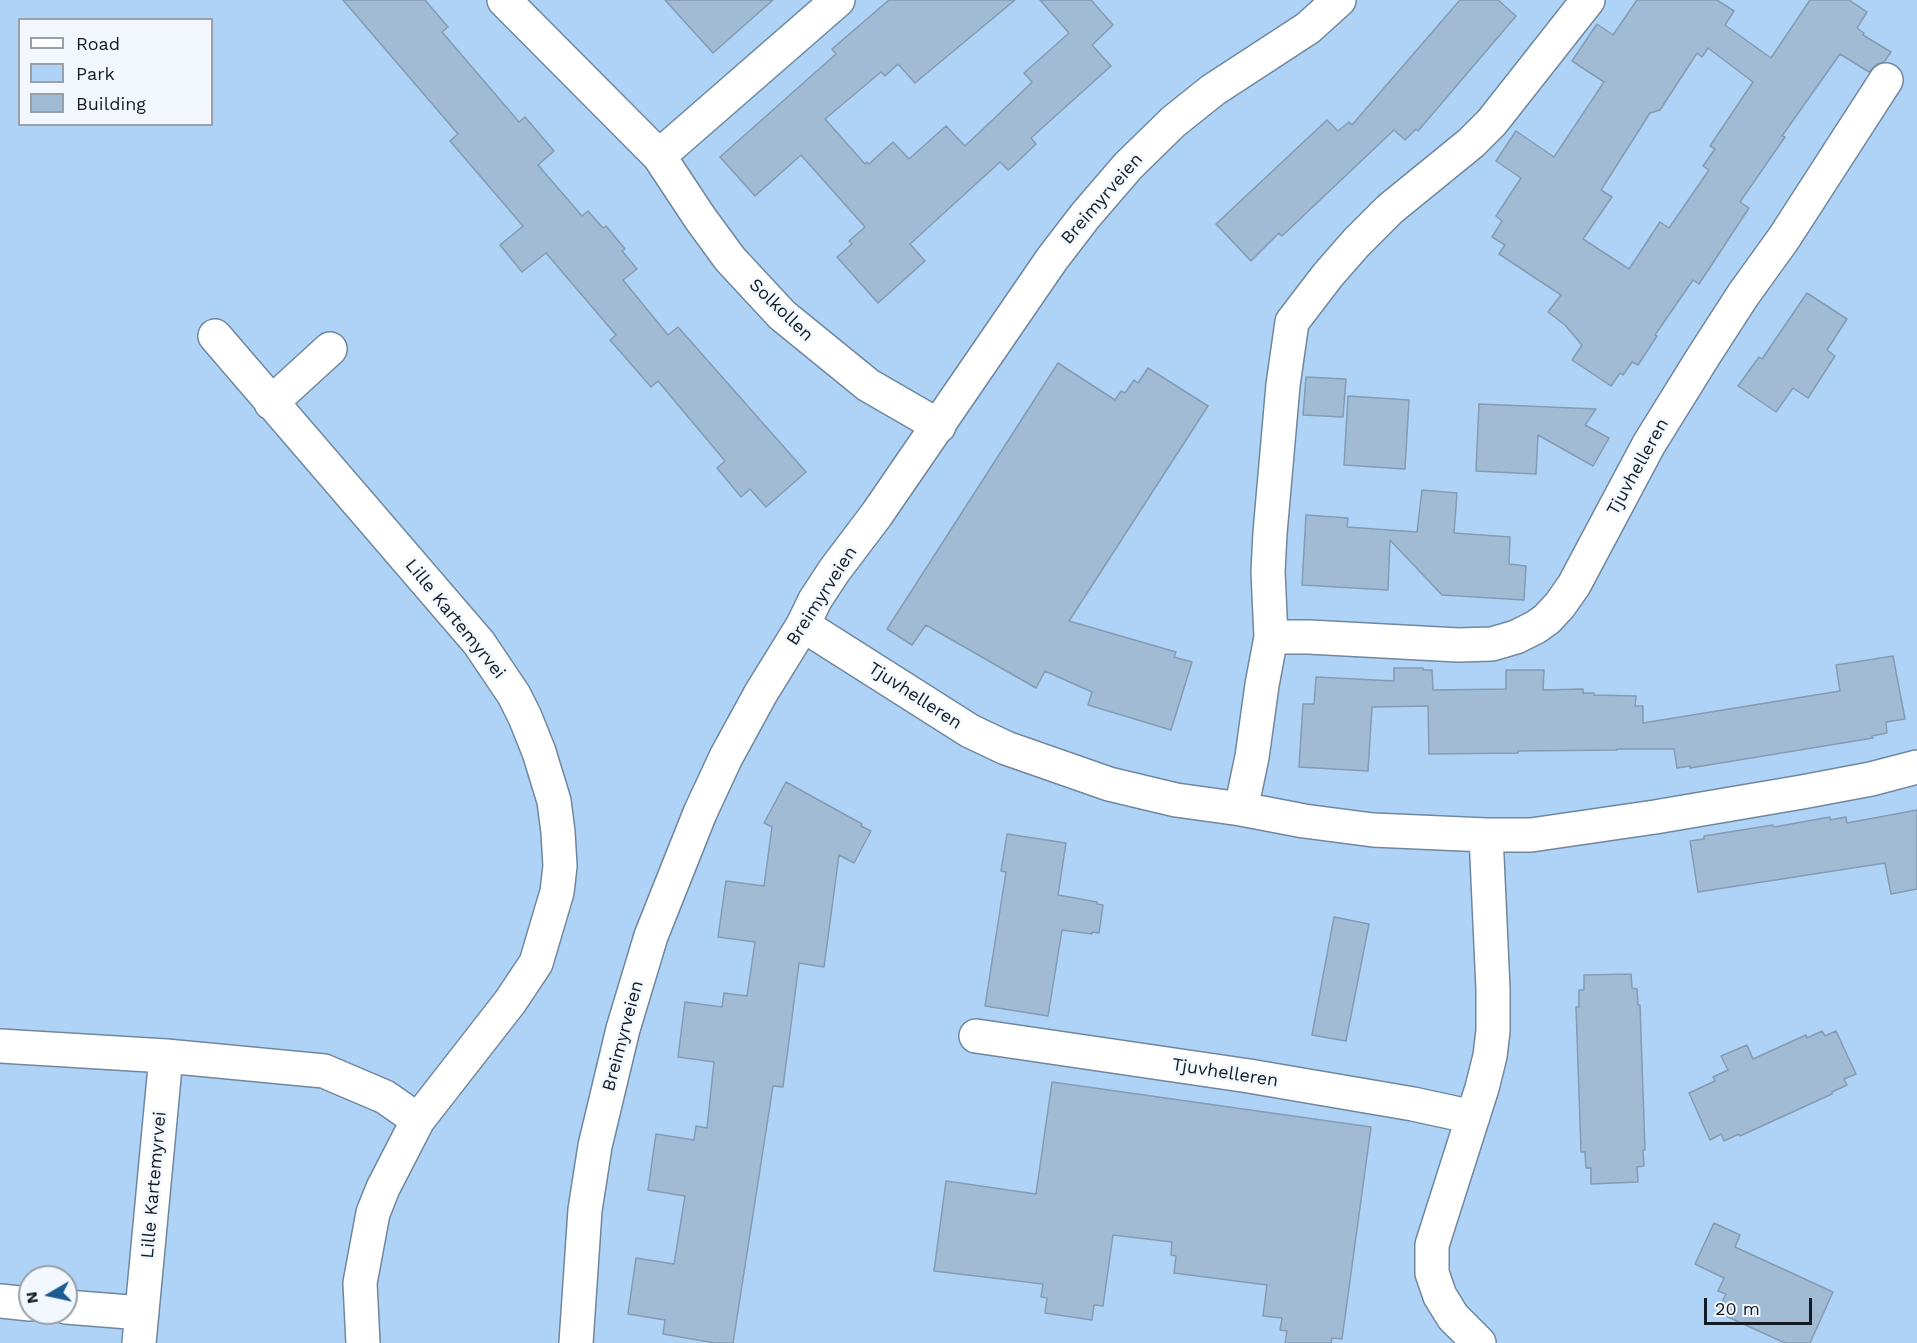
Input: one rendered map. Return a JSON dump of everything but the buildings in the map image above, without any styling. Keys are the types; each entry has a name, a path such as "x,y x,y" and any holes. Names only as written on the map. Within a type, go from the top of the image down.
{"street":[{"name":"Solkollen","path":"504,0 659,156 700,219 730,259 782,315 868,385 939,426"},
{"path":"659,156 838,0"},
{"name":"Breimyrveien","path":"576,1343 585,1210 595,1146 623,1029 651,936 700,813 726,757 761,693 803,626 814,600 939,426 1052,259 1085,216 1128,166 1181,116 1213,90 1308,28 1339,0"},
{"path":"1240,809 1252,758 1271,637 1269,533 1283,385 1292,322 1328,275 1390,209 1492,122 1588,0"},
{"name":"Tjuvhelleren","path":"1271,637 1458,645 1492,644 1516,637 1547,619 1574,585 1650,444 1703,357 1743,295 1784,238 1886,80"},
{"name":"Lille Kartemyrvei","path":"215,336 479,644 514,695 525,717 539,752 554,801 560,866 557,892 536,963 510,1002 418,1120 383,1188 373,1213 360,1282 363,1343"},
{"path":"271,403 330,349"},
{"name":"Tjuvhelleren","path":"803,626 970,731 1006,748 1110,784 1176,800 1373,830 1486,836 1531,835 1655,817 1836,786 1917,767"},
{"path":"1479,1343 1453,1317 1440,1296 1432,1273 1432,1245 1490,1056 1493,1031 1493,989 1486,836"},
{"name":"Tjuvhelleren","path":"976,1036 1249,1076 1413,1104 1473,1117"},
{"path":"0,1046 166,1056 324,1071 385,1097 418,1120"},
{"name":"Lille Kartemyrvei","path":"78,1310 141,1328 166,1056"},
{"path":"0,1301 18,1303"}],"green space":[{"path":"0,0 1917,0 1917,1343 0,1343"}]}
